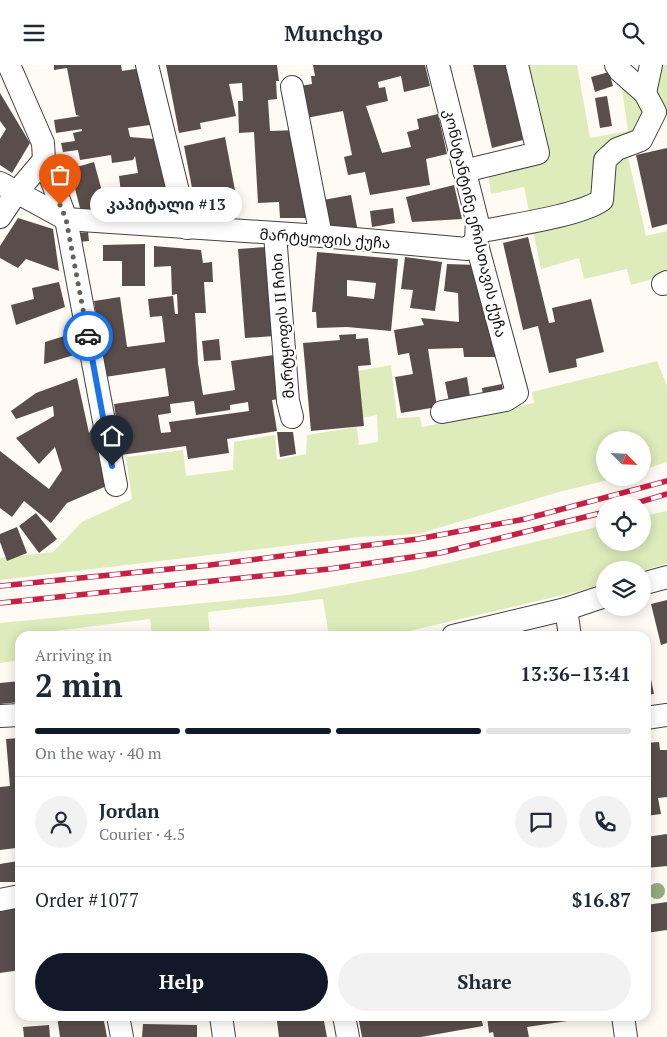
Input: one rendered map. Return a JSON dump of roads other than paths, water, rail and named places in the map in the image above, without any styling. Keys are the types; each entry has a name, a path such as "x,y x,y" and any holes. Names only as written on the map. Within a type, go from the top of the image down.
{"street":[{"path":"9,65 43,143 44,161 66,219 116,485"},
{"path":"147,65 187,228"},
{"name":"კონსტანტინე ერისთავის ქუჩა","path":"438,65 477,220 477,236 517,393 506,400 442,412"},
{"path":"464,171 538,153 517,65"},
{"path":"616,65 620,71 645,93 651,65"},
{"path":"292,87 322,236"},
{"name":"მარტყოფის ქუჩა","path":"8,188 66,219 322,236 467,249 477,236 572,212 596,205 602,200 605,160 617,149 641,140 656,112 645,93"},
{"path":"0,217 8,188 44,161"},
{"name":"მარტყოფის II ჩიხი","path":"275,234 288,401 292,417"},
{"path":"651,582 667,577"},
{"path":"474,631 566,609 596,599"},
{"path":"566,609 569,631"},
{"path":"0,716 15,715"},
{"path":"651,717 667,715"},
{"path":"0,900 15,897"},
{"path":"119,1021 122,1037"},
{"path":"222,1021 224,1037"},
{"path":"345,1021 348,1037"},
{"path":"624,1021 626,1037"}],"railway":[{"path":"0,586 210,565 418,539 525,519 667,481"},
{"path":"651,499 667,494"},
{"path":"0,603 329,569 440,553 596,514"}],"place":[{"name":"კაპიტალი #13","path":"60,205"}]}
